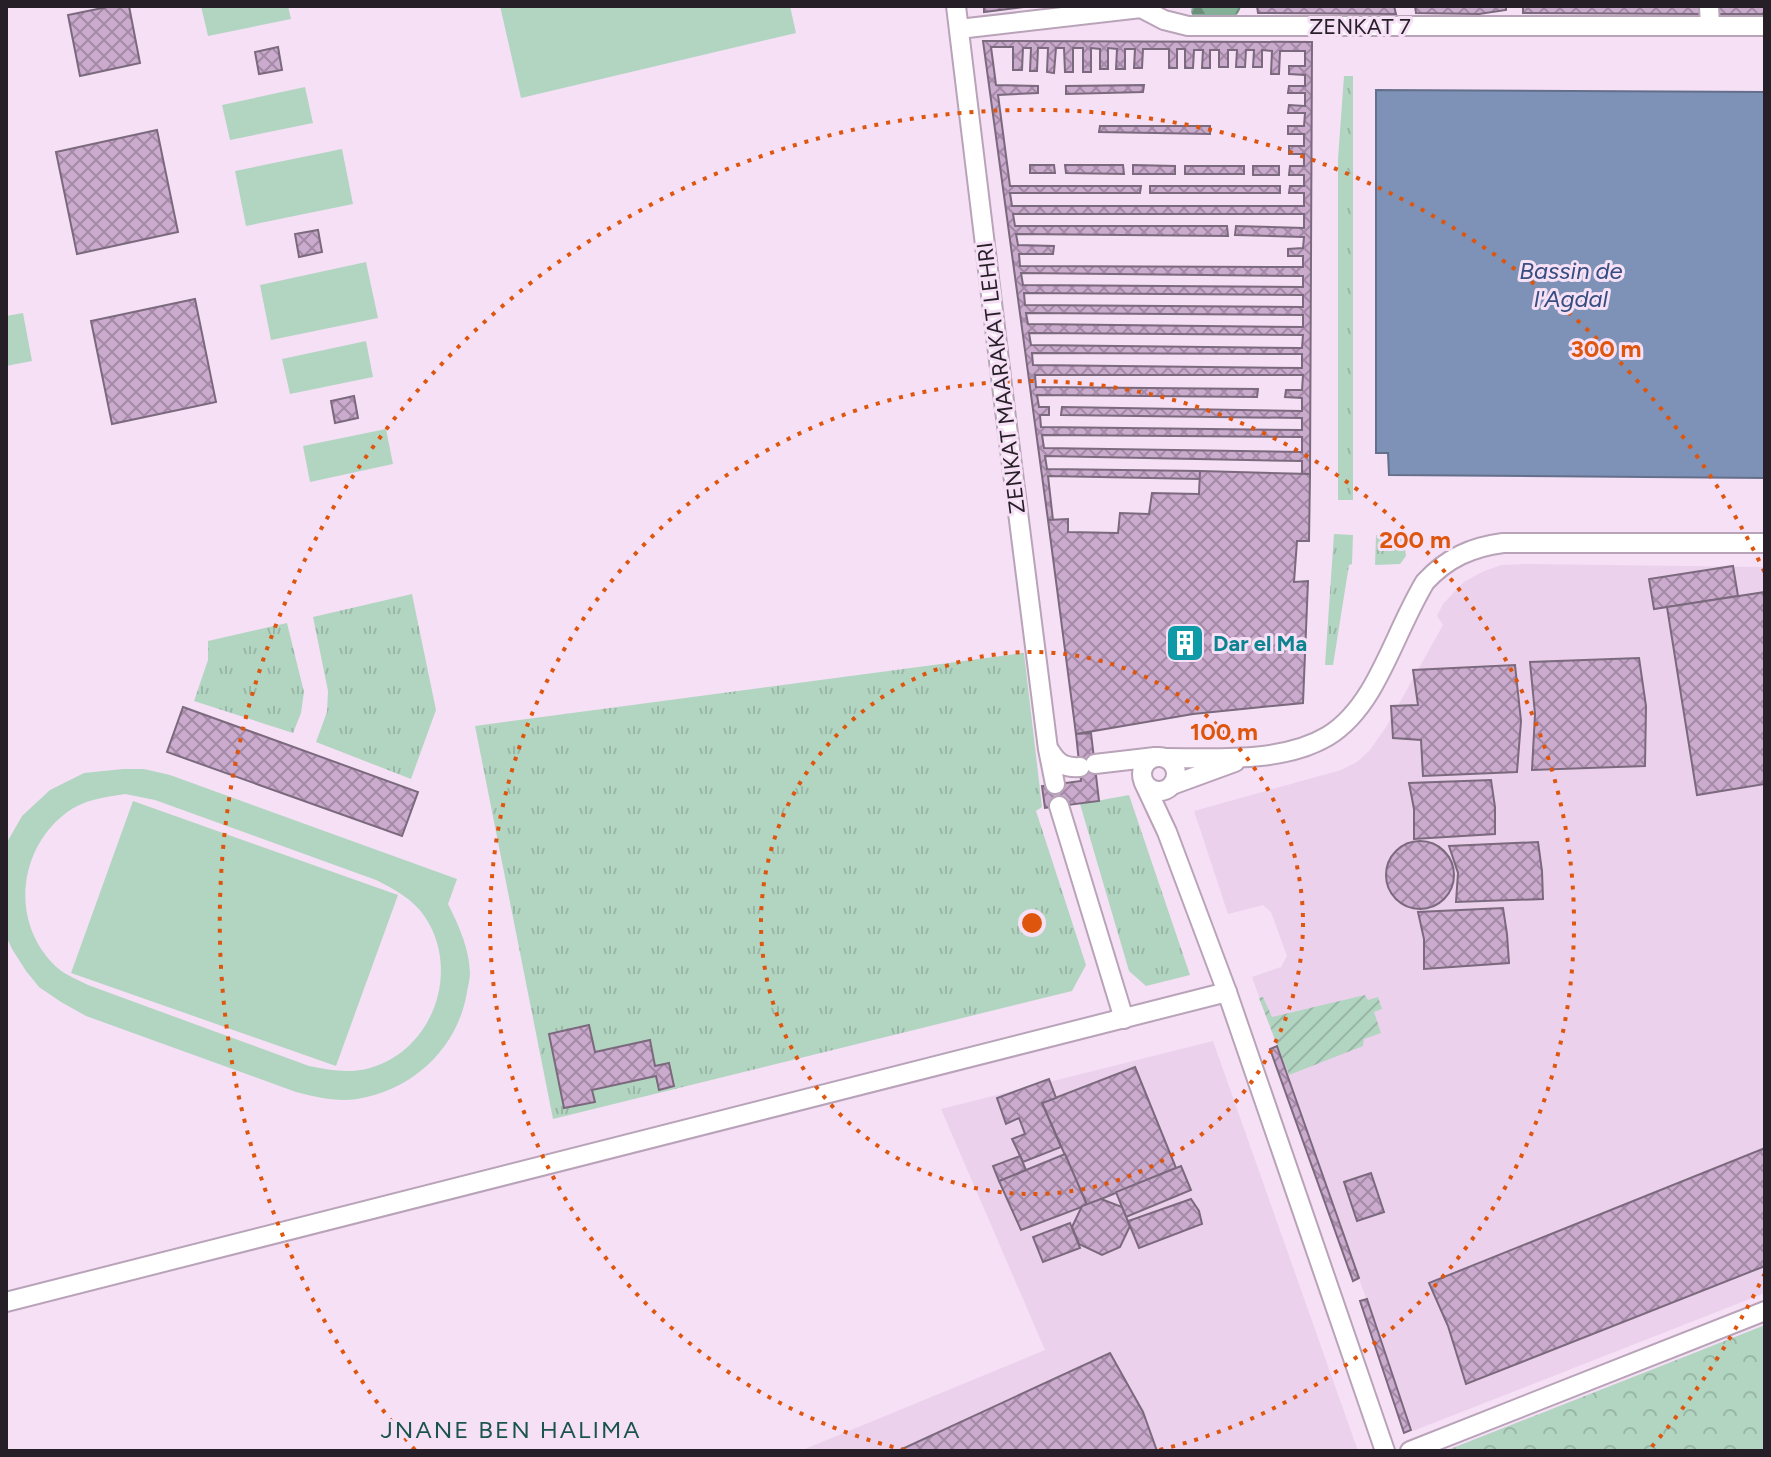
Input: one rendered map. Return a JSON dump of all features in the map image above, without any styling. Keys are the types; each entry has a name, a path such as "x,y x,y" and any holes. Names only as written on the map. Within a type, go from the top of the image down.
{"street":[{"name":"ZENKAT MAARAKAT LEHRI","path":"956,6 1006,425 1055,784"},
{"path":"1244,6 1247,26"},
{"path":"1404,6 1407,26"},
{"path":"1709,6 1710,26"},
{"name":"ZENKAT 7","path":"959,29 1104,9 1144,7 1164,20 1188,26 1407,26 1514,16 1765,26"},
{"path":"1048,749 1057,762 1069,767 1160,758 1249,757 1315,743 1330,735 1358,709 1425,582 1437,569 1469,550 1503,543 1765,543"},
{"path":"1144,783 1158,791 1249,757"},
{"path":"1167,832 1170,786 1175,770 1173,765 1160,758 1146,763 1142,778 1167,832 1227,992 1385,1451"},
{"path":"1059,806 1124,1019"},
{"path":"6,1302 1227,992"},
{"path":"1410,1451 1765,1311"}],"shaded area":[{"path":"1501,565 1765,567 1765,1293 1413,1431 1252,977 1281,967 1287,956 1271,912 1263,905 1228,914 1194,811 1341,770 1357,762 1386,727 1443,625 1437,616 1443,604 1464,582 1482,572"},
{"path":"1213,1041 1358,1451 800,1451 1045,1350 941,1109"}],"green space":[{"path":"201,6 288,6 291,19 208,36"},
{"path":"500,6 790,6 796,33 521,98"},
{"path":"1192,6 1241,6 1237,15 1226,20 1213,16 1194,19"},
{"path":"1344,76 1353,76 1353,500 1338,500 1338,159"},
{"path":"305,87 313,123 230,140 222,105"},
{"path":"342,149 353,204 246,226 235,171"},
{"path":"366,262 378,318 271,340 260,285"},
{"path":"23,313 32,361 6,366 6,316"},
{"path":"366,341 373,377 290,394 282,359"},
{"path":"386,429 393,464 310,482 303,446"},
{"path":"1334,534 1353,535 1352,564 1349,565 1333,665 1325,665"},
{"path":"1376,535 1396,535 1404,541 1406,556 1400,564 1375,565"},
{"path":"412,594 436,710 411,779 316,742 327,712 328,691 313,617"},
{"path":"287,623 304,692 301,713 293,733 194,701 208,660 208,641"},
{"path":"1024,653 1042,807 1036,811 1086,965 1072,991 553,1119 475,726"},
{"path":"144,769 170,775 457,879 448,904 466,946 470,975 462,1012 443,1048 430,1063 397,1086 357,1099 326,1098 296,1092 86,1016 39,987 6,936 6,844 22,816 50,790 84,773","holes":["125,794 155,800 376,880 415,905 436,938 440,984 435,1006 425,1027 410,1044 392,1059 362,1070 339,1071 309,1066 88,985 60,970 44,953 33,933 27,912 29,868 37,848 49,829 66,813 87,802"]},
{"path":"1129,795 1190,975 1146,986 1129,971 1080,804"},
{"path":"133,801 398,895 336,1066 71,973"},
{"path":"1365,995 1368,1000 1378,997 1382,1009 1374,1012 1381,1033 1364,1039 1363,1046 1289,1075 1259,998 1263,997 1272,1017"},
{"path":"1765,1325 1765,1451 1445,1451"}],"water":[{"name":"Bassin de l'Agdal","path":"1376,90 1765,92 1765,478 1389,475 1388,453 1376,453"}],"building":[{"path":"112,6 129,6 140,63 80,76 68,15"},
{"path":"984,6 1031,6 984,12"},
{"path":"1257,6 1394,6 1396,14 1258,13"},
{"path":"1415,6 1506,6 1506,10 1479,14 1416,13"},
{"path":"1523,6 1700,6 1700,14 1523,13"},
{"path":"1719,6 1765,6 1765,14 1719,14"},
{"path":"983,41 1312,42 1310,474 1302,474 1302,461 1045,456 1047,469 1200,471 1200,479 1048,476 1053,520 1048,520","holes":["991,47 1013,47 1013,70 1022,70 1023,48 1031,48 1030,71 1037,71 1038,48 1048,48 1047,72 1054,73 1056,48 1064,48 1065,72 1073,72 1073,48 1083,48 1083,72 1091,72 1091,48 1100,49 1100,69 1108,69 1108,48 1117,49 1116,69 1125,69 1125,49 1135,49 1134,68 1142,68 1143,49 1169,49 1169,68 1177,68 1177,49 1185,49 1185,68 1193,68 1194,50 1203,50 1202,68 1210,68 1210,50 1219,50 1219,67 1228,67 1228,50 1237,50 1236,67 1245,67 1246,50 1254,50 1253,67 1262,67 1262,50 1272,51 1271,74 1279,74 1280,51 1305,51 1305,66 1289,66 1289,74 1305,75 1305,86 1289,86 1288,93 1305,93 1305,106 1289,105 1288,113 1305,113 1304,126 1288,126 1288,134 1304,134 1304,146 1289,146 1289,154 1304,154 1304,166 1290,166 1289,175 1304,175 1304,186 1290,186 1289,193 1304,193 1304,206 1012,206 1010,193 1140,193 1141,186 1010,186 998,95 1038,93 1038,86 996,85","1013,214 1304,214 1304,228 1236,226 1235,235 1304,237 1303,248 1288,249 1288,256 1303,256 1303,267 1020,266 1019,254 1053,254 1054,246 1018,245 1016,234 1228,236 1227,226 1015,226","1021,273 1303,276 1303,287 1023,285","1024,293 1303,295 1303,307 1025,305","1026,313 1303,315 1303,327 1028,324","1029,333 1303,335 1302,348 1031,345","1032,353 1302,354 1302,368 1033,365","1035,375 1303,375 1302,390 1286,390 1285,397 1302,398 1302,411 1062,407 1061,415 1302,418 1302,430 1041,427 1040,415 1049,415 1049,407 1039,407 1037,395 1257,397 1258,389 1036,387","1042,435 1302,437 1302,452 1044,448"]},
{"path":"278,47 282,70 259,74 255,52"},
{"path":"1144,85 1143,92 1066,94 1066,86"},
{"path":"1100,126 1210,126 1210,134 1099,132"},
{"path":"157,130 178,232 77,254 56,152"},
{"path":"1030,165 1054,165 1055,173 1030,173"},
{"path":"1065,165 1123,165 1124,174 1066,173"},
{"path":"1133,165 1175,166 1175,174 1133,174"},
{"path":"1185,166 1244,166 1244,174 1185,174"},
{"path":"1253,166 1279,166 1279,175 1253,175"},
{"path":"1150,186 1280,186 1280,193 1150,193"},
{"path":"318,230 322,252 299,257 295,234"},
{"path":"195,299 216,402 112,424 91,321"},
{"path":"354,396 358,418 335,423 331,401"},
{"name":"Dar el Ma","path":"1200,471 1310,474 1309,541 1297,541 1294,582 1308,581 1303,703 1193,714 1076,734 1048,520 1068,519 1068,532 1118,533 1120,513 1149,514 1152,493 1199,494"},
{"path":"1733,566 1738,596 1654,609 1649,579"},
{"path":"1765,592 1765,784 1697,795 1667,607"},
{"path":"1639,658 1646,706 1645,766 1532,770 1535,714 1530,662"},
{"path":"1515,665 1521,721 1517,772 1423,776 1421,740 1393,738 1391,706 1418,705 1413,670"},
{"path":"183,707 418,792 402,836 167,752"},
{"path":"1091,733 1099,801 1045,808 1042,786 1081,781 1076,734"},
{"path":"1491,780 1495,834 1414,839 1414,809 1409,783"},
{"path":"1427,841 1448,856 1454,875 1452,888 1444,899 1427,909 1413,909 1396,899 1388,888 1386,868 1396,851 1407,843"},
{"path":"1538,842 1543,899 1456,902 1458,873 1449,846"},
{"path":"1503,908 1509,963 1424,969 1424,939 1418,912"},
{"path":"589,1025 595,1052 650,1040 655,1066 669,1063 674,1086 659,1090 656,1076 592,1090 595,1102 564,1108 549,1034"},
{"path":"1277,1046 1359,1278 1353,1281 1270,1049"},
{"path":"1135,1067 1176,1168 1087,1205 1042,1103"},
{"path":"1049,1079 1056,1098 1042,1103 1061,1147 1023,1162 1012,1139 1025,1134 1019,1118 1006,1124 997,1098"},
{"path":"1765,1148 1765,1266 1466,1384 1448,1326 1429,1283"},
{"path":"1065,1154 1087,1205 1021,1230 999,1181"},
{"path":"1020,1156 1026,1170 999,1181 993,1166"},
{"path":"1181,1166 1191,1190 1126,1217 1116,1192"},
{"path":"1371,1173 1384,1212 1357,1221 1344,1182"},
{"path":"1101,1199 1122,1207 1130,1226 1120,1247 1102,1255 1079,1244 1072,1227 1082,1206"},
{"path":"1191,1199 1199,1211 1202,1224 1139,1248 1128,1221"},
{"path":"1070,1223 1080,1248 1043,1262 1033,1237"},
{"path":"1367,1299 1411,1430 1404,1433 1360,1301"},
{"path":"1110,1353 1143,1412 1157,1451 900,1450"}],"place":[{"name":"Dar el Ma","path":"1185,643"}],"district":[{"name":"JNANE BEN HALIMA","path":"511,1429"}]}
